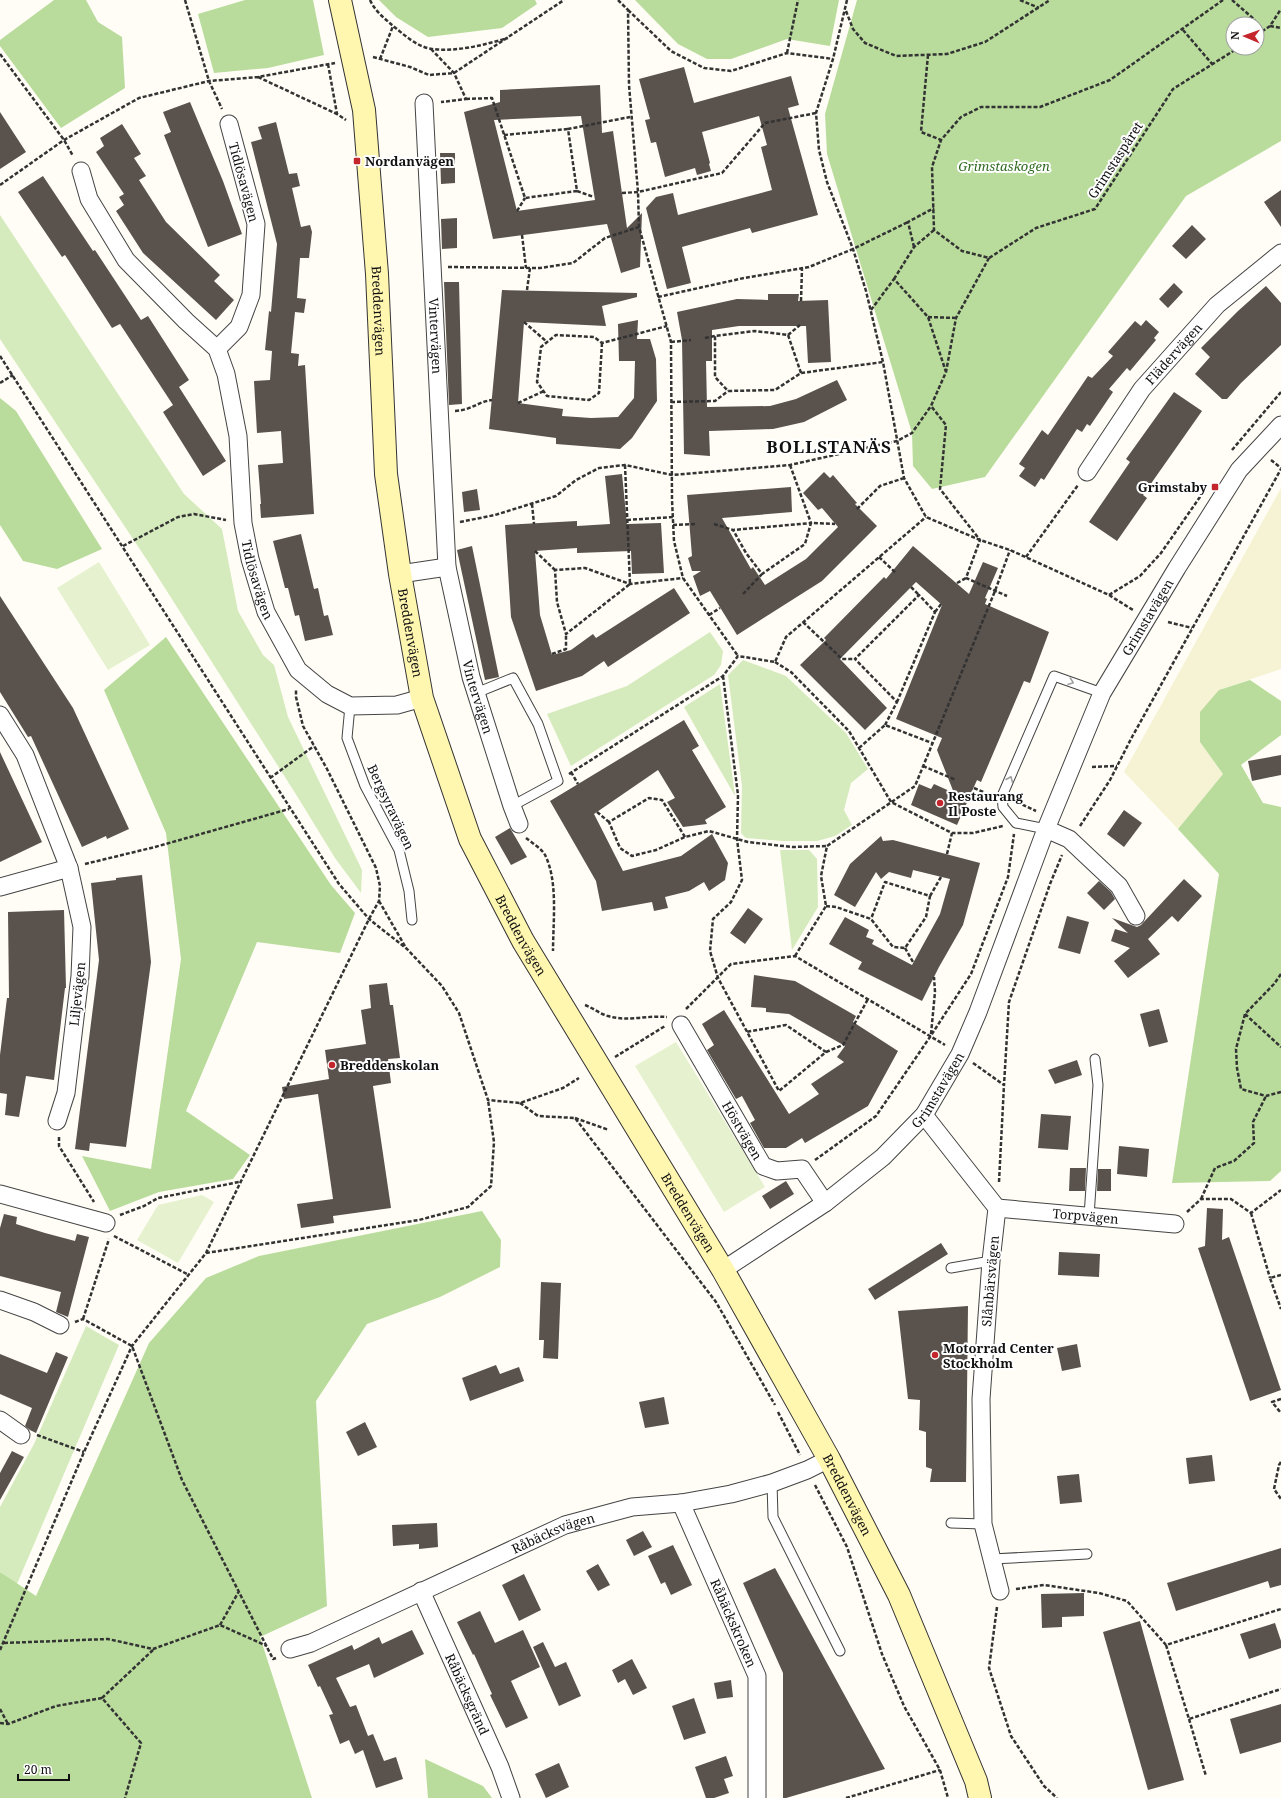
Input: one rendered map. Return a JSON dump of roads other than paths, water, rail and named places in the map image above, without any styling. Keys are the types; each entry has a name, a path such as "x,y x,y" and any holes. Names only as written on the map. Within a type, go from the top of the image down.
{"street":[{"name":"Breddenvägen","path":"340,0 364,110 377,274 386,474 400,574 422,698 470,839 523,941 723,1270 829,1459 899,1595 981,1792"},
{"name":"Vintervägen","path":"424,103 438,412 447,567 476,693 519,824"},
{"name":"Tidlösavägen","path":"216,349 239,327 251,295 256,224 229,124"},
{"name":"Tidlösavägen","path":"81,171 89,199 126,260 216,349 226,374 238,436 243,523 250,559 266,612 298,670 328,694 350,706 397,705 422,698"},
{"name":"Flädervägen","path":"1087,472 1142,389 1217,305 1281,253"},
{"name":"Grimstavägen","path":"723,1270 825,1203 883,1157 924,1115 960,1054 978,1012 1046,829 1102,693 1177,568 1239,470 1281,425"},
{"path":"400,574 447,567"},
{"name":"Liljevägen","path":"0,715 25,755 70,868 82,927 80,976 66,1093 58,1121"},
{"path":"1046,829 1069,839 1119,886 1136,916"},
{"path":"0,887 70,868"},
{"name":"Höstvägen","path":"677,1019 763,1166 777,1171 802,1169 825,1203"},
{"path":"924,1115 997,1208"},
{"path":"0,1194 108,1228"},
{"name":"Torpvägen","path":"997,1208 1175,1224"},
{"name":"Slånbärsvägen","path":"997,1208 991,1261 981,1399 984,1524 1000,1591"},
{"path":"0,1300 34,1312 60,1325"},
{"path":"0,1420 21,1435"},
{"name":"Råbäcksvägen","path":"290,1649 311,1644 421,1591 565,1525 632,1507 681,1503 731,1494 772,1483 807,1470 829,1459"},
{"name":"Råbäckskroken","path":"681,1503 757,1676 756,1798"},
{"name":"Råbäcksgränd","path":"421,1591 500,1767 511,1798"}],"lane":[{"path":"1046,829 1016,823 1002,807 1002,796 1054,676 1102,693"},
{"path":"476,693 513,678 538,724 558,781 512,806"},
{"name":"Bergsyravägen","path":"350,706 347,738 365,786 399,850 409,891 412,920"},
{"path":"1089,1216 1098,1085 1095,1059"},
{"path":"951,1268 991,1261"},
{"path":"772,1483 773,1517 840,1651"},
{"path":"951,1523 984,1524"},
{"path":"992,1559 1088,1554"}],"place":[{"name":"Nordanvägen","path":"357,161"},
{"name":"Grimstaby","path":"1215,487"},
{"name":"Restaurang Il Poste","path":"940,803"},
{"name":"Breddenskolan","path":"332,1065"},
{"name":"Motorrad Center Stockholm","path":"935,1355"}],"district":[{"name":"BOLLSTANÄS","path":"829,447"}],"park label":[{"name":"Grimstaskogen","path":"1004,166"}]}
